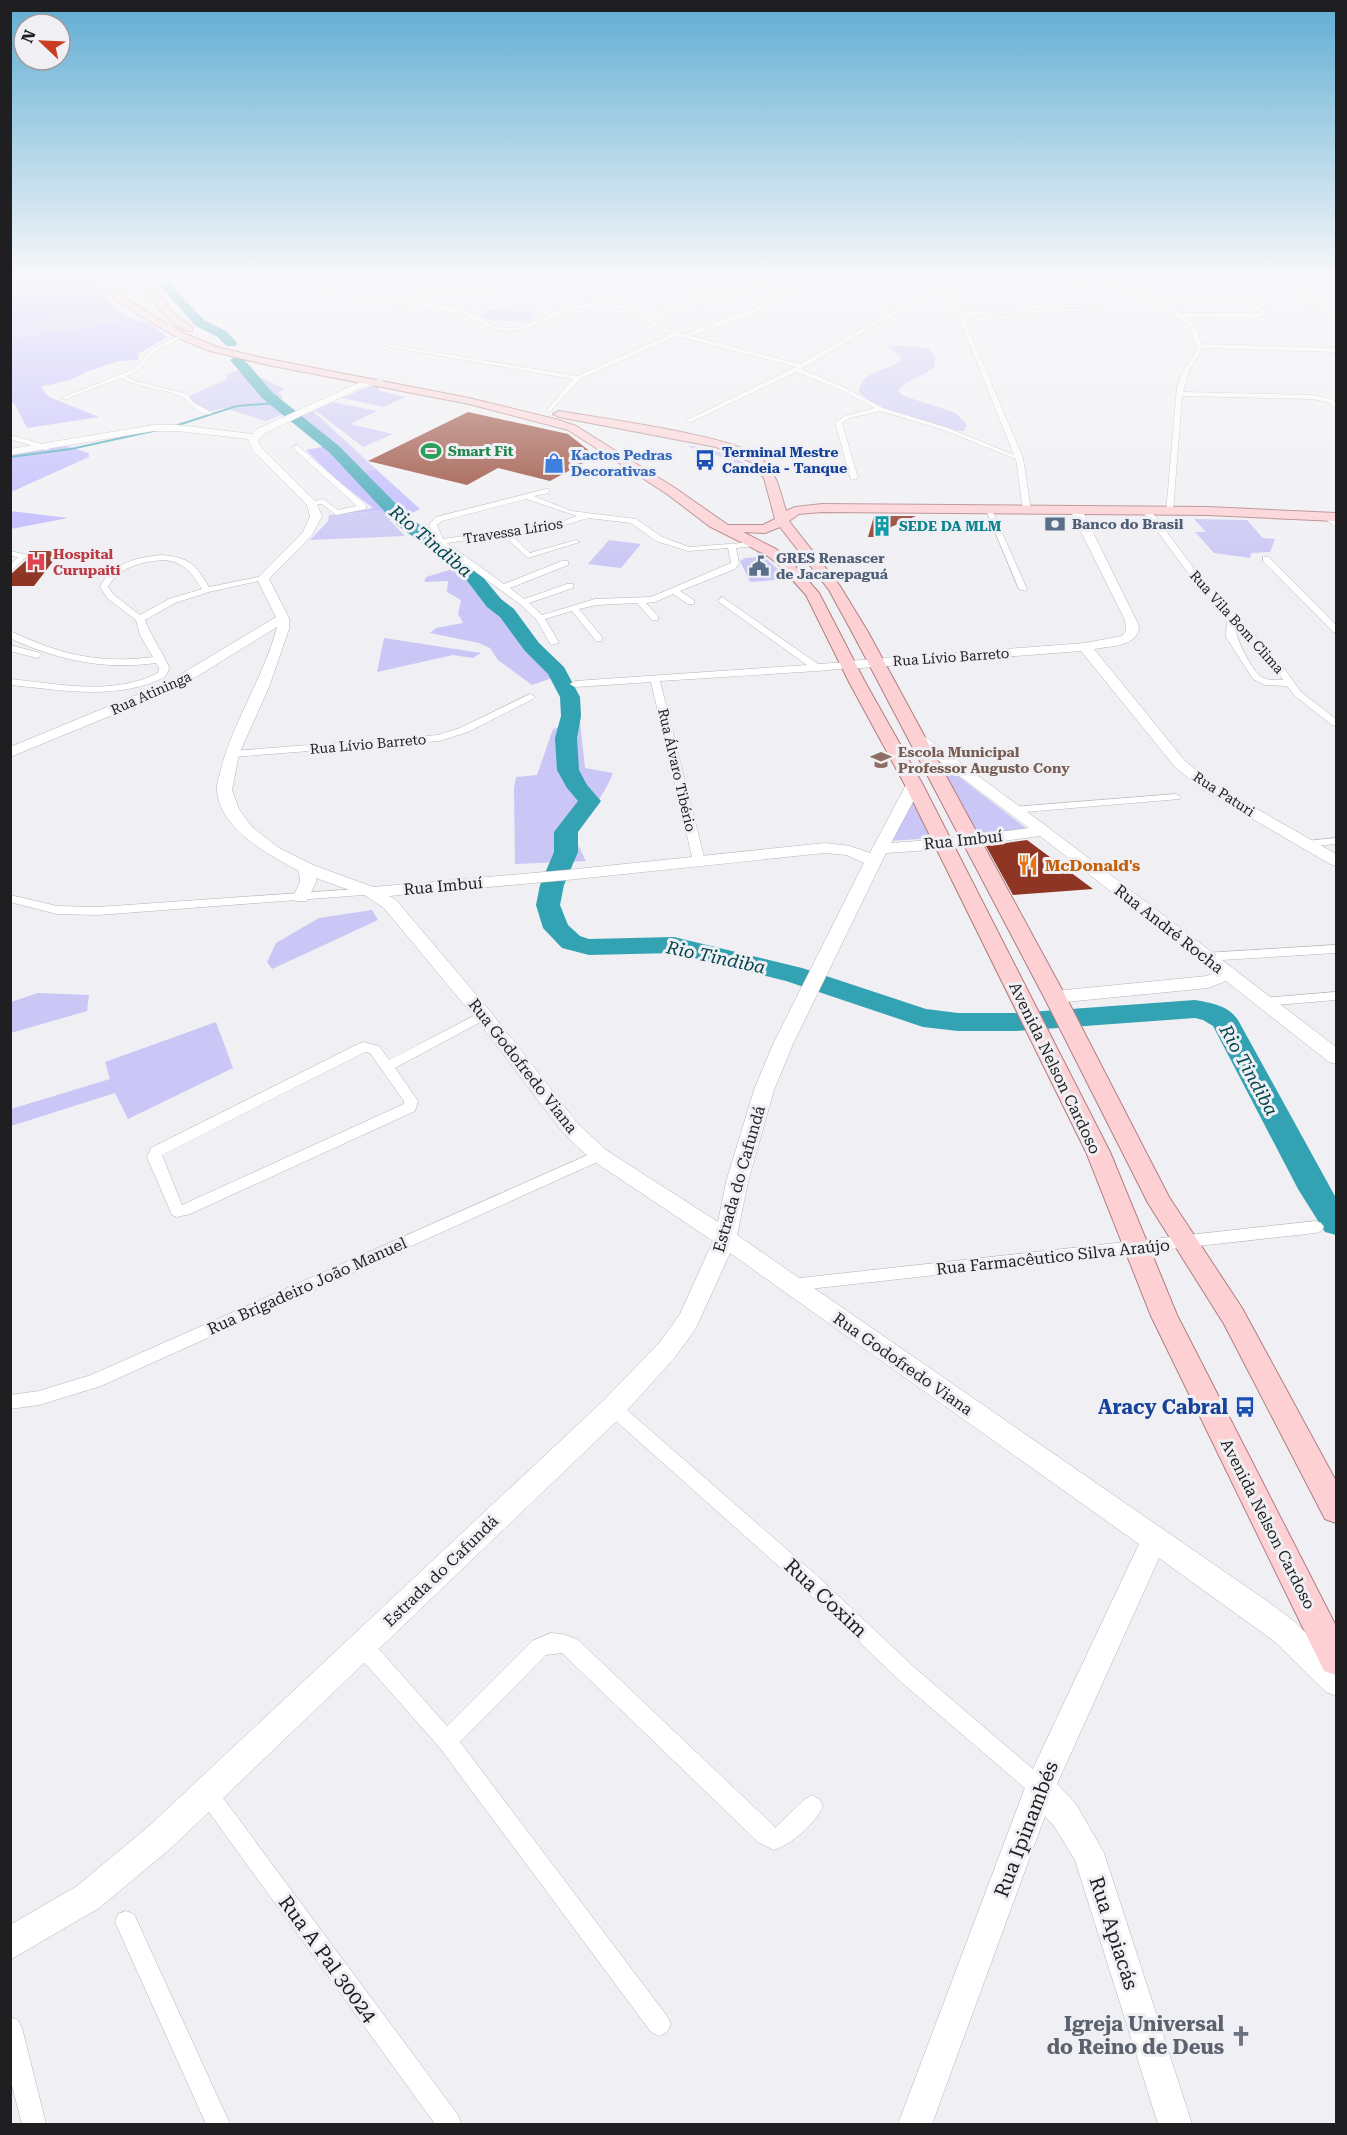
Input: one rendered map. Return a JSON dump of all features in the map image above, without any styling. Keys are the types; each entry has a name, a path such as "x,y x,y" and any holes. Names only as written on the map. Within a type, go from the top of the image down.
{"main road":[{"path":"341,378 362,382 380,382 555,422 597,443 714,523 738,529 767,528 782,521 795,511 822,508 1146,510 1334,520"},
{"path":"394,378 719,444 745,453 761,465 770,477 782,521"},
{"path":"10,452 127,431 163,428 254,437 261,431 362,382"},
{"path":"597,443 597,437 619,431 677,436"},
{"path":"254,437 253,441 258,450 312,504 316,516 308,533 263,579 283,618"},
{"path":"774,490 789,502 822,508"},
{"name":"Rua Lívio Barreto","path":"848,665 1085,647 1126,639 1134,627 1076,510"},
{"name":"Avenida Nelson Cardoso","path":"782,521 835,589 1063,1011 1160,1203 1233,1316 1336,1509"},
{"name":"Avenida Nelson Cardoso","path":"714,523 783,561 812,593 944,843 1098,1152 1164,1316 1336,1659"},
{"name":"Rua Atininga","path":"10,753 173,685 283,618"},
{"name":"Rua Godofredo Viana","path":"283,618 283,629 262,687 232,754 224,790 231,810 246,830 273,851 307,869 372,892 390,904 483,1015 571,1129 598,1155 725,1238 1277,1626 1336,1682"},
{"name":"Rua Paturi","path":"1085,647 1180,764 1208,787 1336,861"},
{"name":"Rua André Rocha","path":"915,736 1043,831 1224,972 1332,1049"},
{"name":"Estrada do Cafundá","path":"10,1944 88,1897 208,1794 613,1408 669,1349 688,1321 725,1238 736,1182 764,1090 809,988 914,785"},
{"name":"Rua Imbuí","path":"372,892 838,848 877,855 944,843 1043,831"},
{"path":"301,897 308,882 307,869"},
{"path":"1063,1011 1208,982 1218,979 1224,972"},
{"name":"Rua Ipinambés","path":"915,2124 1040,1788 1154,1540"},
{"name":"Rua Apiacás","path":"1040,1788 1065,1815 1088,1853 1175,2124"}],"street":[{"path":"64,398 117,378"},
{"path":"124,378 185,395 195,406 209,413"},
{"path":"549,411 578,378"},
{"path":"689,421 777,378"},
{"path":"820,378 881,409 946,429 1019,458"},
{"path":"987,378 1019,458 1027,510"},
{"path":"1169,511 1180,393 1184,378"},
{"path":"1180,393 1312,397 1329,400 1336,406"},
{"path":"854,478 838,422 847,417 881,409"},
{"path":"24,432 28,438 48,444"},
{"path":"10,437 48,444"},
{"path":"297,447 363,507 336,513 323,501 312,504"},
{"path":"546,491 435,521 433,528 440,542 523,602 540,618 554,643"},
{"path":"515,492 562,510 586,516 633,521 658,539 679,547 698,550 755,544"},
{"path":"594,506 599,517"},
{"path":"988,510 1023,589"},
{"name":"Rua Vila Bom Clima","path":"1146,510 1188,568 1281,670 1288,683 1298,694 1336,723"},
{"name":"Travessa Lírios","path":"440,542 562,524 586,516"},
{"path":"505,533 528,556 576,542"},
{"path":"540,618 603,600 640,601 674,591 732,567 735,563 732,547"},
{"path":"10,553 23,554 10,571"},
{"path":"10,682 81,689 118,689 138,686 162,675 164,668 161,659 145,635 140,619 111,597 104,587 106,579 117,570 153,559 177,560 183,561 191,568 207,590"},
{"path":"1266,559 1336,630"},
{"path":"503,588 565,563"},
{"path":"140,619 172,601 207,590 263,579"},
{"path":"523,602 570,585"},
{"path":"674,591 691,602"},
{"path":"722,600 818,668"},
{"path":"640,601 656,618"},
{"path":"573,608 599,639"},
{"path":"1231,614 1231,637 1256,677 1264,682 1288,683"},
{"path":"10,634 26,643 102,663"},
{"path":"10,648 73,662 132,663 161,659"},
{"name":"Rua Lívio Barreto","path":"575,684 848,665"},
{"name":"Rua Álvaro Tibério","path":"656,679 699,861"},
{"name":"Rua Lívio Barreto","path":"232,754 439,738 464,730 530,698"},
{"path":"1012,810 1176,797"},
{"path":"1306,844 1336,841"},
{"name":"Rua Imbuí","path":"10,898 57,910 98,911 372,892"},
{"path":"1205,957 1336,949"},
{"path":"1265,1002 1336,996"},
{"path":"388,1066 483,1015"},
{"path":"358,1049 374,1049 388,1066 411,1101 407,1110 185,1210 175,1209 154,1157 159,1149 358,1049"},
{"name":"Rua Brigadeiro João Manuel","path":"10,1402 39,1398 95,1381 598,1155"},
{"name":"Rua Farmacêutico Silva Araújo","path":"790,1285 1316,1227"},
{"name":"Rua Coxim","path":"613,1408 808,1580 908,1675 1040,1788"},
{"path":"447,1741 539,1648 549,1642 560,1642 570,1646 766,1834 774,1839 781,1837 812,1806"},
{"path":"363,1646 447,1741 659,2024"},
{"name":"Rua A Pal 30024","path":"208,1794 449,2124"},
{"path":"126,1922 218,2124"},
{"path":"10,2028 34,2124"}],"shaded area":[{"path":"11,378 75,378 41,387 49,397 99,417 27,428 14,403 11,404"},
{"path":"262,378 285,389 278,393 284,397 273,402 295,409 266,421 224,408 208,412 194,404 189,396 227,379"},
{"path":"867,378 917,378 898,391 904,396 956,413 967,425 964,431 958,431 919,421 880,407 859,392"},
{"path":"371,386 378,387 380,391 406,397 383,407 342,398"},
{"path":"333,402 377,411 350,424 393,434 363,447 315,410"},
{"path":"313,411 376,469 362,472 300,416"},
{"path":"332,445 362,472 376,469 420,509 390,520 381,511 339,514 373,508 333,477 306,450"},
{"path":"66,446 89,453 89,457 11,492 11,454"},
{"path":"697,447 732,455 753,469 749,472 742,470 745,468"},
{"path":"11,511 68,518 11,529"},
{"path":"381,511 405,536 310,540 328,521 329,515"},
{"path":"1194,519 1247,520 1263,538 1275,539 1270,552 1251,553 1250,558 1214,553 1195,532 1206,532"},
{"path":"609,540 641,544 621,568 588,564"},
{"name":"GRES Renascer de Jacarepaguá","path":"756,550 789,579 750,582 740,561 745,558 759,557"},
{"path":"456,568 517,629 529,648 552,670 555,677 532,685 498,660 490,648 479,643 430,633 436,628 463,623 458,614 461,600 447,592 448,581 424,582 426,577"},
{"path":"384,638 481,653 473,658 453,655 377,672"},
{"path":"580,722 585,768 613,773 605,790 574,837 586,861 515,864 514,788 516,777 537,775 553,729"},
{"path":"937,760 1027,829 975,836"},
{"path":"914,794 935,838 889,841"},
{"path":"372,910 378,920 272,969 267,962 276,943 319,918"},
{"path":"38,993 89,995 87,1011 11,1033 11,1002"},
{"path":"216,1022 233,1068 128,1119 115,1093 11,1126 11,1109 110,1079 105,1062"}],"building":[{"path":"468,412 568,434 596,456 550,481 498,468 467,485 368,461"},
{"name":"SEDE DA MLM","path":"874,516 916,516 891,527 881,537 868,537"},
{"name":"Hospital Curupaiti","path":"29,551 61,551 34,586 10,586 10,575 30,557"},
{"name":"McDonald's","path":"1027,840 1093,889 1013,895 986,846"}],"waterway":[{"name":"Rio Tindiba","path":"252,378 267,395 335,450 404,522 449,554 471,574 494,603 507,613 532,647 557,671 570,697 571,716 566,738 568,770 578,788 590,801 566,832 566,852 552,885 548,905 556,928 571,942 589,947 674,945 793,974 923,1018 958,1022 1016,1022 1195,1009 1211,1012 1224,1020 1314,1189 1336,1223"},
{"path":"175,426 237,406 277,403"},
{"path":"10,457 71,449 158,430"}],"place":[{"name":"Smart Fit","path":"431,451"},
{"name":"Terminal Mestre Candeia - Tanque","path":"705,460"},
{"name":"Kactos Pedras Decorativas","path":"554,463"},
{"name":"Banco do Brasil","path":"1055,524"},
{"name":"SEDE DA MLM","path":"882,526"},
{"name":"Hospital Curupaiti","path":"36,562"},
{"name":"GRES Renascer de Jacarepaguá","path":"759,566"},
{"name":"Escola Municipal Professor Augusto Cony","path":"881,760"},
{"name":"McDonald's","path":"1028,865"},
{"name":"Aracy Cabral","path":"1245,1407"},
{"name":"Igreja Universal do Reino de Deus","path":"1241,2036"}]}
